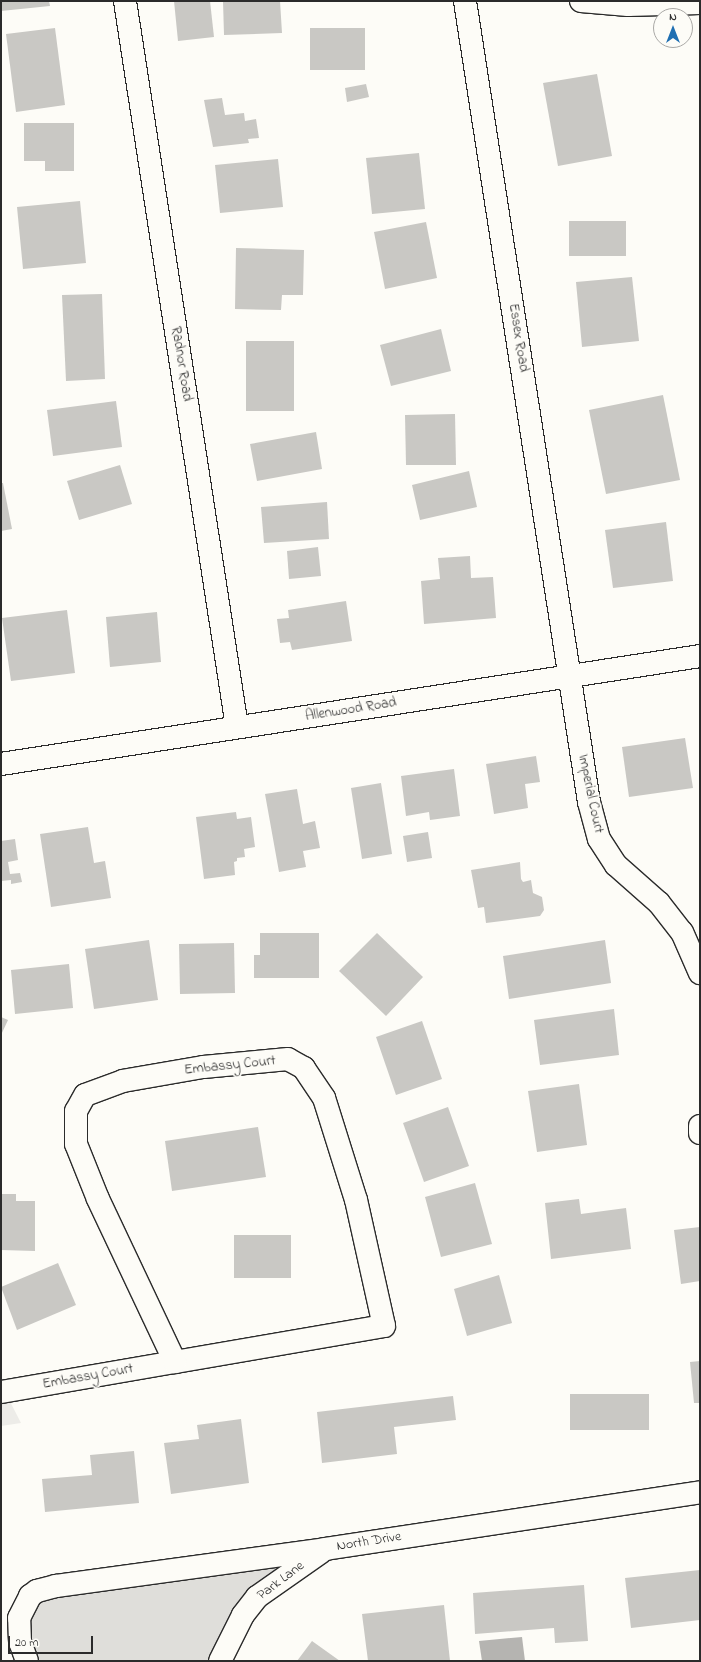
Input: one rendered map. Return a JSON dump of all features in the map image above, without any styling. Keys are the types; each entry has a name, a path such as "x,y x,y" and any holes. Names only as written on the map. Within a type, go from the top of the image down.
{"street":[{"name":"Radnor Road","path":"125,1 237,727"},
{"name":"Essex Road","path":"465,1 570,676"},
{"path":"581,1 628,5 700,3"},
{"name":"Allenwood Road","path":"1,764 700,656"},
{"name":"Imperial Court","path":"570,676 589,802 599,839 616,865 659,903 682,932 700,973"},
{"name":"Embassy Court","path":"1,1392 384,1326 356,1200 324,1098 304,1068 288,1059 203,1067 123,1081 85,1095 76,1111 76,1144 98,1199 175,1362"},
{"path":"700,1126 700,1133"},
{"name":"North Drive","path":"27,1661 20,1642 19,1618 24,1604 37,1591 56,1586 325,1549 700,1492"},
{"name":"Park Lane","path":"220,1661 243,1615 257,1597 325,1549"}],"shaded area":[{"path":"1,1384 21,1423 1,1426"},
{"path":"325,1549 274,1583 220,1661 27,1661 30,1596"},
{"path":"522,1637 525,1661 482,1661 479,1641"}],"building":[{"path":"1,1 49,1 50,6 1,11"},
{"path":"174,1 210,1 214,37 178,41"},
{"path":"223,1 280,1 282,33 224,35"},
{"path":"55,28 65,105 16,112 6,34"},
{"path":"310,28 365,28 365,70 310,70"},
{"path":"597,74 612,156 558,166 543,83"},
{"path":"366,84 369,97 347,102 345,88"},
{"path":"222,98 225,115 244,113 245,121 256,119 259,138 248,139 249,143 213,147 204,100"},
{"path":"24,123 74,123 74,171 45,171 45,161 24,161"},
{"path":"419,153 425,209 372,214 366,158"},
{"path":"278,159 283,207 220,213 215,165"},
{"path":"80,201 86,263 23,269 17,207"},
{"path":"569,221 626,221 626,256 569,256"},
{"path":"426,222 437,278 385,289 374,232"},
{"path":"236,248 304,250 303,295 282,295 281,310 235,309"},
{"path":"632,277 639,341 582,347 576,282"},
{"path":"102,294 105,379 66,381 62,295"},
{"path":"441,329 451,371 391,386 380,345"},
{"path":"246,341 294,341 294,411 246,411"},
{"path":"663,395 680,480 606,494 589,410"},
{"path":"116,401 122,447 53,456 47,410"},
{"path":"455,414 456,465 406,465 405,415"},
{"path":"316,432 322,469 257,481 250,444"},
{"path":"120,465 132,504 79,520 67,481"},
{"path":"469,471 477,507 420,520 412,485"},
{"path":"1,483 3,483 12,529 1,531"},
{"path":"327,502 329,539 264,543 261,507"},
{"path":"666,522 673,581 613,588 605,530"},
{"path":"318,547 321,576 289,579 287,551"},
{"path":"470,556 471,578 493,577 496,618 424,624 421,581 440,579 438,558"},
{"path":"346,601 352,641 292,650 290,642 280,643 277,619 289,618 288,610"},
{"path":"67,610 75,673 11,681 2,618"},
{"path":"157,612 161,662 110,667 106,617"},
{"path":"685,738 693,788 629,797 622,747"},
{"path":"536,756 540,782 525,784 528,808 494,814 486,764"},
{"path":"454,769 460,816 430,820 429,812 406,816 401,776"},
{"path":"381,783 392,854 362,859 351,788"},
{"path":"297,789 303,824 315,821 320,848 303,851 306,867 279,872 265,794"},
{"path":"236,812 237,819 251,817 255,847 244,849 245,857 237,858 237,861 234,862 235,875 204,879 196,817"},
{"path":"88,827 94,863 105,861 111,898 51,907 40,834"},
{"path":"428,832 432,858 407,862 403,836"},
{"path":"15,839 18,860 8,862 10,874 20,873 22,882 11,884 11,880 1,881 1,841"},
{"path":"520,862 521,879 523,882 531,880 533,893 542,897 544,910 540,916 486,923 484,907 478,908 471,870"},
{"path":"260,933 319,933 319,978 254,978 254,955 260,955"},
{"path":"377,933 423,977 386,1016 339,971"},
{"path":"149,940 158,1000 94,1009 85,949"},
{"path":"605,940 611,983 509,999 503,956"},
{"path":"234,943 235,993 180,994 179,944"},
{"path":"69,964 73,1008 15,1014 11,970"},
{"path":"614,1009 619,1055 540,1065 534,1020"},
{"path":"1,1017 8,1020 1,1035"},
{"path":"422,1021 442,1079 396,1095 376,1037"},
{"path":"579,1084 587,1145 537,1152 528,1091"},
{"path":"448,1107 469,1166 424,1182 403,1123"},
{"path":"258,1127 266,1177 172,1191 165,1141"},
{"path":"475,1183 492,1244 441,1257 425,1197"},
{"path":"1,1194 16,1194 16,1201 35,1201 35,1251 1,1250"},
{"path":"579,1199 581,1214 626,1208 631,1249 551,1259 545,1203"},
{"path":"700,1227 700,1281 681,1284 674,1230"},
{"path":"234,1235 291,1235 291,1278 234,1278"},
{"path":"58,1263 76,1305 17,1330 1,1287"},
{"path":"499,1275 512,1323 467,1336 454,1289"},
{"path":"700,1361 700,1403 694,1403 690,1362"},
{"path":"570,1394 649,1394 649,1430 570,1430"},
{"path":"453,1396 456,1420 394,1427 397,1454 322,1463 317,1412"},
{"path":"241,1419 249,1483 171,1494 164,1443 199,1439 197,1425"},
{"path":"134,1451 139,1503 45,1512 42,1479 92,1475 90,1455"},
{"path":"700,1570 700,1620 631,1628 625,1578"},
{"path":"584,1585 588,1641 555,1643 554,1628 475,1634 473,1593"},
{"path":"444,1605 450,1661 368,1661 362,1614"},
{"path":"312,1641 340,1661 297,1661"}]}
